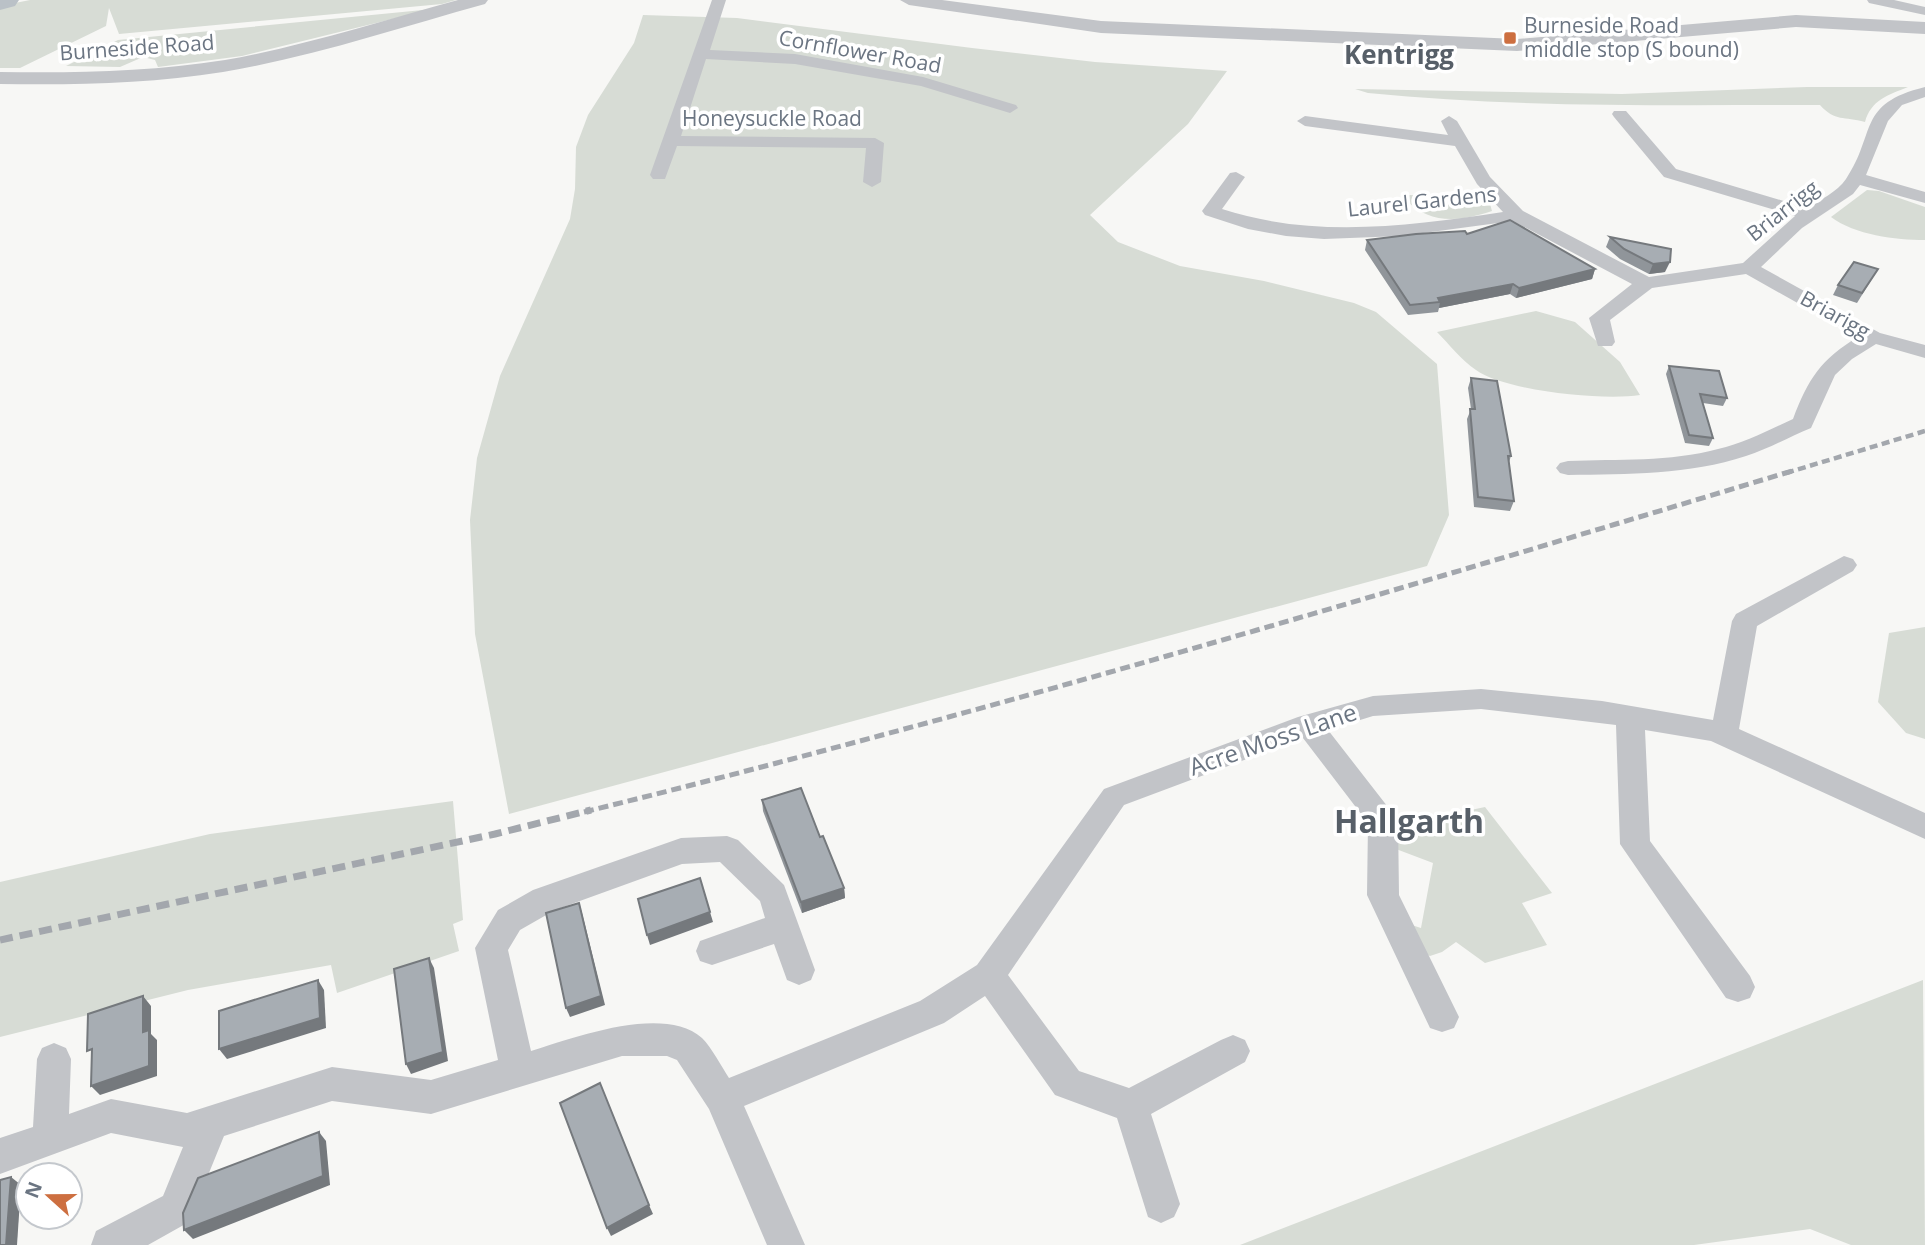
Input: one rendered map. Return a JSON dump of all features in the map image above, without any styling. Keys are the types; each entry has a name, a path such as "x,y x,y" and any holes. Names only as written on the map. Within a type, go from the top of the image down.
{"street":[{"name":"Burneside Road","path":"0,78 127,76 188,71 278,53 479,0"},
{"path":"659,175 719,0"},
{"path":"909,0 1101,27 1517,45 1796,21 1925,28"},
{"path":"1874,0 1925,11"},
{"name":"Cornflower Road","path":"700,54 795,59 914,80 1010,108"},
{"path":"1896,102 1925,92"},
{"path":"1896,102 1925,108"},
{"name":"Briarrigg","path":"1605,342 1599,318 1646,283 1749,268 1796,224 1847,190 1856,178 1881,118 1896,102"},
{"path":"1620,114 1670,173 1811,215"},
{"path":"1305,121 1459,141"},
{"name":"Laurel Gardens","path":"1449,121 1483,180 1516,215 1646,283"},
{"name":"Honeysuckle Road","path":"670,141 875,143 872,182"},
{"name":"Laurel Gardens","path":"1236,177 1211,211 1238,222 1276,230 1331,234 1417,230 1516,215"},
{"path":"1856,178 1925,198"},
{"name":"Briarigg","path":"1749,268 1873,337 1925,352"},
{"path":"1569,468 1671,465 1737,451 1780,433 1803,423 1819,378 1840,355 1873,337"},
{"path":"1724,735 1745,621 1843,565"},
{"name":"Acre Moss Lane","path":"722,1098 932,1012 989,975 1114,797 1308,725 1373,706 1481,699 1630,716 1724,735 1925,827"},
{"path":"1630,716 1635,845 1738,987"},
{"path":"1308,725 1383,820 1383,895 1442,1017"},
{"path":"518,1072 491,948 509,920 544,900 681,851 727,849 773,894 799,970"},
{"path":"712,951 784,926"},
{"path":"989,975 1067,1083 1131,1105 1233,1051"},
{"path":"0,1156 111,1116 187,1130 332,1084 431,1097 622,1040 669,1040 689,1049 722,1098 786,1245"},
{"path":"50,1138 54,1059"},
{"path":"1131,1105 1161,1204"},
{"path":"110,1245 176,1209 211,1122"}],"shaded area":[{"path":"30,0 456,0 442,4 119,34 109,8 106,26 20,68 0,68 0,6"},
{"path":"433,9 242,56 158,67 155,60 143,57 120,67 66,66 118,40"},
{"path":"643,15 737,18 1095,62 1227,71 1188,124 1090,215 1118,242 1180,266 1264,281 1354,303 1376,312 1437,364 1449,515 1427,566 509,814 475,634 470,520 477,458 500,376 570,219 575,189 576,147 588,115 634,43"},
{"path":"1807,87 1908,87 1876,103 1865,122 1835,116 1820,105 1538,103 1425,98 1368,93 1355,89 1622,94"},
{"path":"1867,190 1879,191 1925,207 1925,240 1863,232 1831,217"},
{"path":"1410,195 1483,199 1490,204 1492,211 1456,219 1434,217 1414,207 1404,198"},
{"path":"1536,311 1575,322 1620,362 1640,395 1603,397 1555,393 1509,384 1476,370 1437,332"},
{"path":"1925,627 1925,739 1906,733 1878,702 1889,633"},
{"path":"453,801 463,920 453,924 459,951 337,993 331,965 188,990 0,1037 0,882 210,834"},
{"path":"1485,807 1552,893 1522,903 1547,945 1485,963 1456,942 1442,952 1430,956 1417,950 1402,922 1421,928 1433,863 1396,849 1391,827"},
{"path":"1923,980 1925,1245 1851,1245 1810,1229 1694,1245 1240,1245"}],"building":[{"path":"1510,220 1595,269 1519,288 1513,284 1438,298 1440,302 1410,305 1367,240 1465,231 1467,234"},
{"path":"1610,237 1671,249 1670,262 1653,264 1624,249"},
{"path":"1854,262 1878,269 1862,293 1838,285"},
{"path":"1669,366 1719,371 1727,398 1700,394 1713,438 1689,435"},
{"path":"1471,378 1497,381 1511,456 1508,456 1514,501 1478,497 1470,409 1475,409"},
{"path":"801,788 844,888 801,902 762,800"},
{"path":"700,878 710,912 647,935 638,899"},
{"path":"579,903 601,996 566,1008 546,913"},
{"path":"429,958 443,1052 406,1064 394,969"},
{"path":"318,980 320,1018 219,1049 219,1011"},
{"path":"143,996 143,1032 149,1030 149,1066 91,1086 92,1049 87,1051 88,1014"},
{"path":"600,1083 649,1205 607,1228 560,1103"},
{"path":"319,1132 323,1176 184,1230 183,1213 198,1178"},
{"path":"11,1177 6,1245 0,1245 0,1180"}],"waterway":[{"path":"0,1 5,0"}],"railway":[{"path":"1786,473 1925,431"},
{"path":"584,812 888,734 1039,692 1341,606 1792,471"},
{"path":"0,940 495,834 591,810"}],"place":[{"name":"Burneside Road middle stop (S bound)","path":"1510,38"}],"district":[{"name":"Kentrigg","path":"1399,55"},
{"name":"Hallgarth","path":"1409,822"}]}
